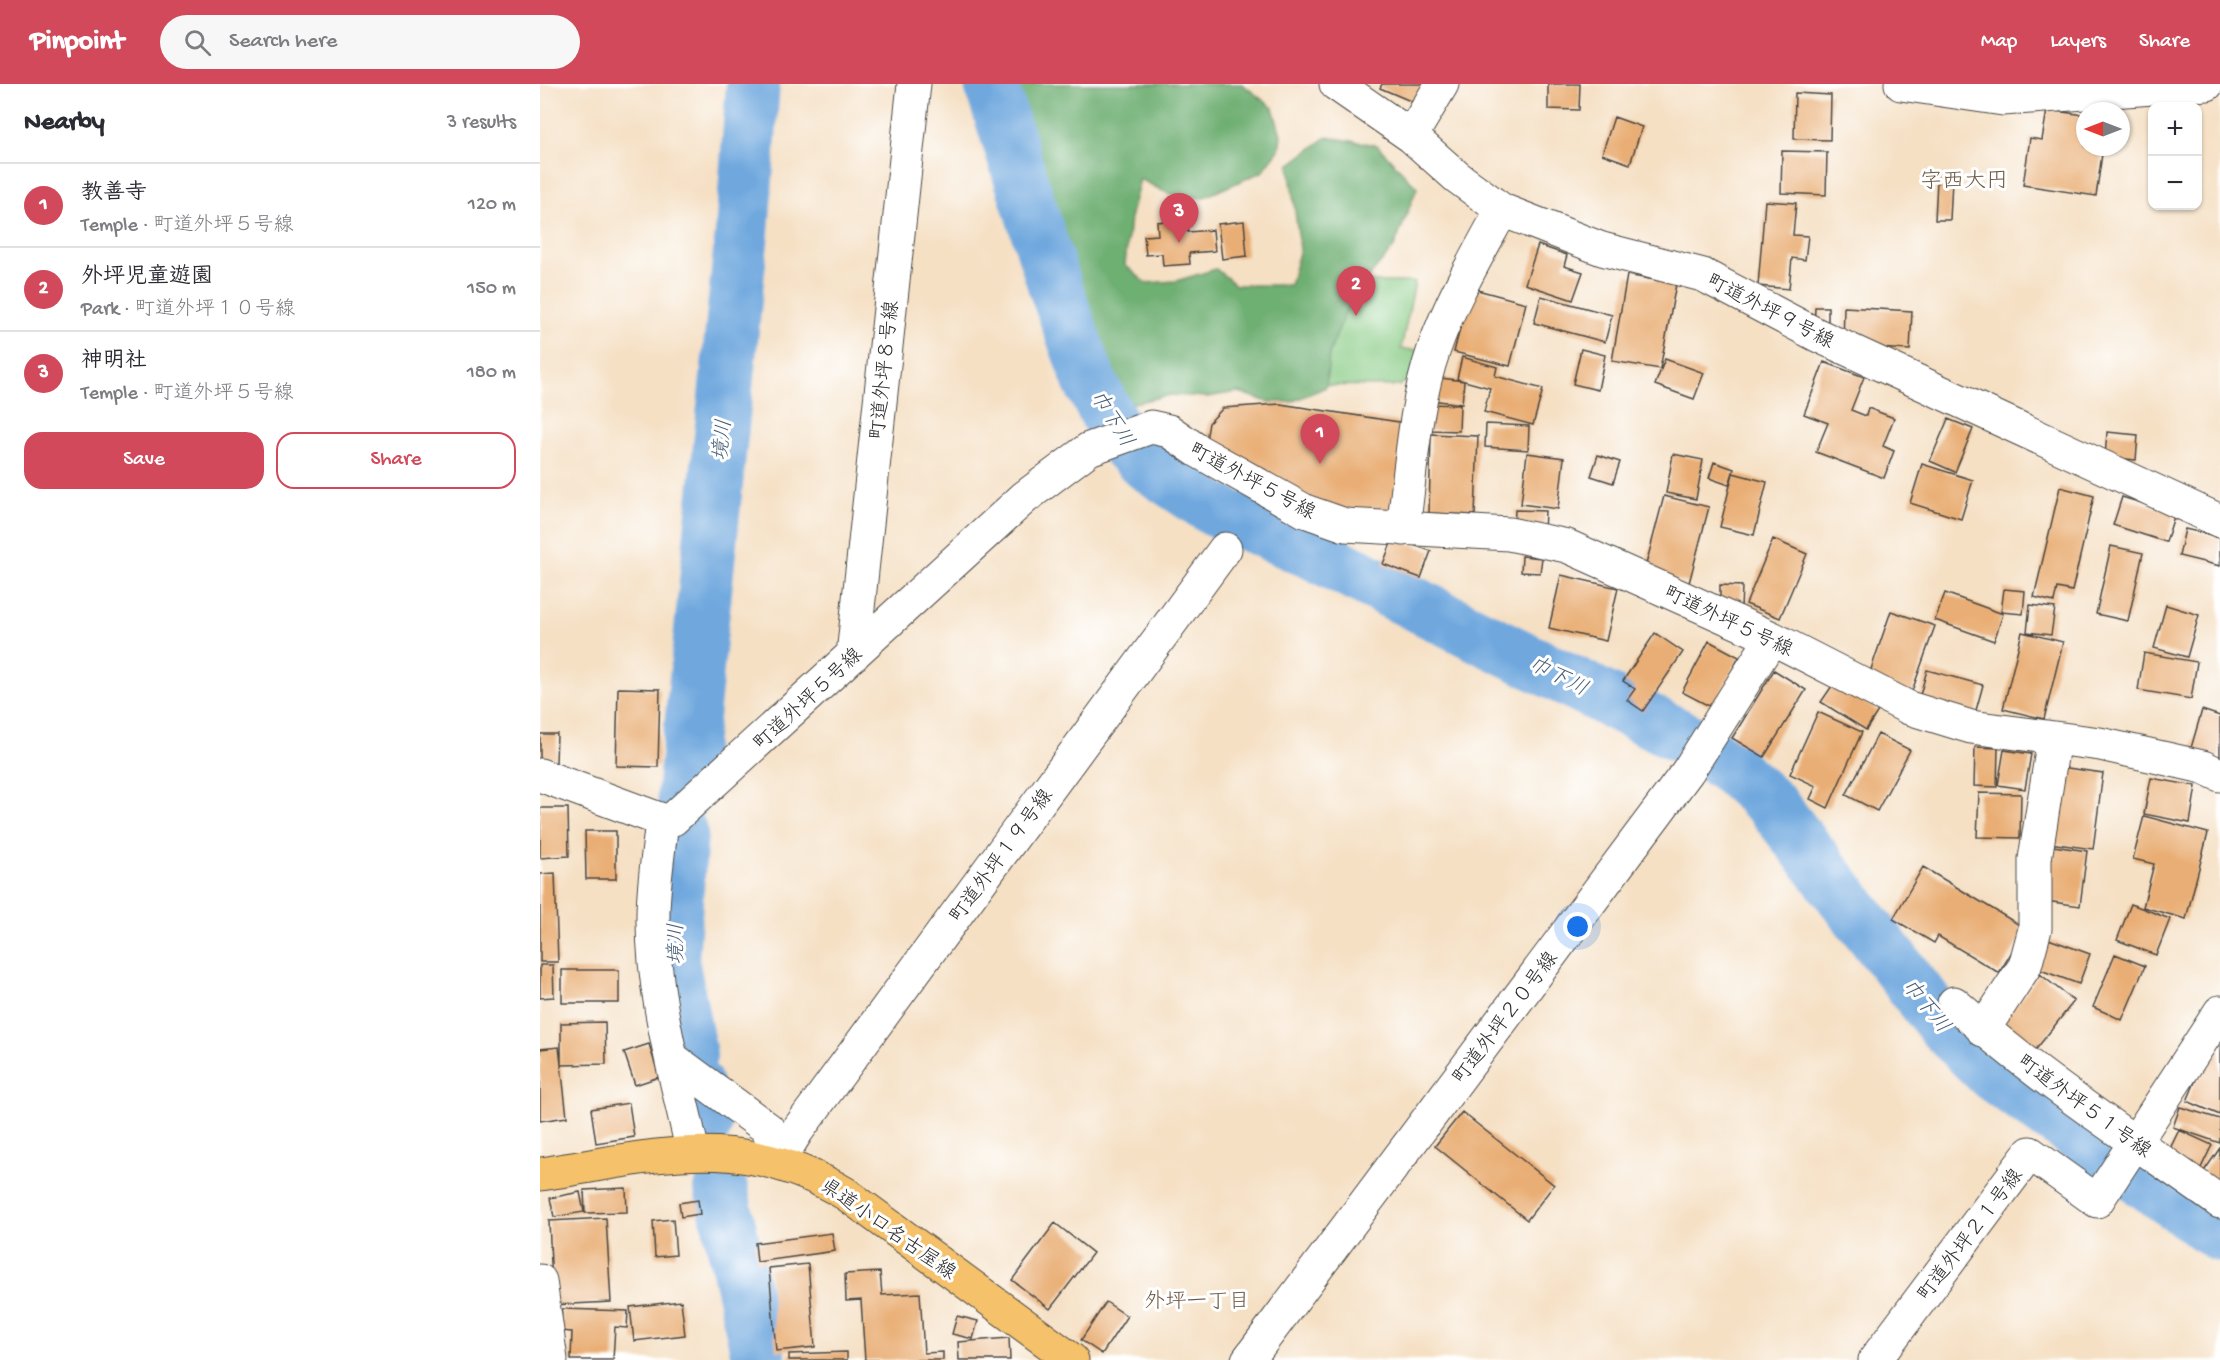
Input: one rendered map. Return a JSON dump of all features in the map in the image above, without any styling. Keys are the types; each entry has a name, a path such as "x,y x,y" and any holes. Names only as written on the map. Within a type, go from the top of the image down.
{"main road":[{"name":"県道小口名古屋線","path":"540,1174 706,1152 778,1162 824,1181 846,1194 1072,1360"}],"street":[{"name":"町道外坪８号線","path":"853,655 914,84"},
{"name":"町道外坪９号線","path":"1336,84 1411,136 1457,177 1502,210 1602,249 1703,275 1817,335 2220,521"},
{"path":"1411,136 1442,84"},
{"path":"1901,84 2003,99 2207,84"},
{"path":"1403,529 1421,398 1434,351 1455,296 1502,210"},
{"name":"町道外坪５号線","path":"676,814 1025,497 1089,449 1144,428 1169,431 1207,457 1305,511 1345,525 1509,534 1567,546 1772,638 1909,708 1971,727 2100,744 2203,767 2220,775"},
{"name":"町道外坪１９号線","path":"778,1162 804,1122 1225,549"},
{"name":"町道外坪２０号線","path":"1248,1360 1688,771 1772,638"},
{"path":"1983,1030 2025,966 2035,929 2036,859 2054,738"},
{"path":"540,775 676,814 653,916 661,1004 686,1068 706,1152"},
{"name":"町道外坪５１号線","path":"1953,1003 1983,1030 2135,1146 2220,1202"},
{"name":"町道外坪２１号線","path":"1875,1360 2030,1153 2097,1201 2135,1146 2220,1012"},
{"path":"686,1068 768,1129 778,1162"},
{"path":"540,1281 551,1360"}],"green space":[{"path":"975,84 1242,84 1273,108 1281,135 1279,150 1262,172 1202,198 1169,194 1140,179 1130,218 1125,265 1146,283 1176,281 1216,269 1236,285 1290,285 1300,249 1289,165 1327,137 1377,145 1417,188 1394,247 1363,284 1345,313 1329,354 1326,387 1291,402 1268,402 1238,392 1207,397 1170,395 1134,403 1096,407 1072,371 1047,300 1022,244 1010,191 990,143"},
{"path":"1305,282 1415,282 1401,349 1427,351 1420,371 1399,386 1304,385"}],"building":[{"path":"1382,84 1428,84 1420,105 1380,88"},
{"path":"1548,84 1580,84 1579,110 1548,109"},
{"path":"1795,93 1831,95 1830,140 1794,139"},
{"path":"2047,110 2076,114 2076,156 2102,156 2096,196 2023,185 2030,138 2042,140"},
{"path":"1614,117 1642,127 1630,164 1602,154"},
{"path":"1782,151 1827,152 1826,195 1781,193"},
{"path":"1937,180 1952,180 1950,220 1935,220"},
{"path":"1765,201 1796,203 1793,235 1808,236 1805,260 1792,258 1789,289 1758,286"},
{"path":"1187,219 1188,232 1213,230 1215,251 1189,253 1190,264 1163,266 1162,254 1146,255 1144,236 1158,235 1157,222"},
{"path":"1244,221 1247,256 1222,259 1218,224"},
{"path":"1538,245 1567,255 1564,266 1583,272 1573,300 1525,284"},
{"path":"1627,275 1676,284 1660,369 1612,361"},
{"path":"1470,288 1526,303 1510,366 1454,352"},
{"path":"1541,296 1612,315 1605,342 1534,323"},
{"path":"1815,307 1828,307 1828,332 1814,332"},
{"path":"1844,307 1912,311 1910,350 1843,346"},
{"path":"1581,349 1605,355 1598,390 1573,384"},
{"path":"1462,357 1497,367 1495,376 1543,389 1533,425 1484,412 1490,388 1457,379"},
{"path":"1665,359 1704,373 1694,399 1655,385"},
{"path":"1824,362 1864,377 1851,410 1866,416 1868,408 1894,418 1883,446 1894,451 1884,478 1816,452 1828,423 1804,414"},
{"path":"1433,377 1464,381 1462,404 1431,400"},
{"path":"1280,404 1412,424 1398,519 1341,512 1205,446 1209,423 1223,408"},
{"path":"1429,404 1460,405 1459,431 1429,430"},
{"path":"1948,419 1973,429 1955,472 1930,461"},
{"path":"1486,424 1529,426 1528,450 1485,447"},
{"path":"2107,432 2138,435 2136,460 2105,457"},
{"path":"1431,434 1478,436 1475,515 1429,513"},
{"path":"1527,453 1564,458 1558,509 1521,504"},
{"path":"1673,454 1703,460 1696,499 1666,493"},
{"path":"1598,455 1620,462 1613,483 1591,476"},
{"path":"1714,462 1734,469 1729,485 1709,478"},
{"path":"1922,464 1973,480 1961,519 1910,503"},
{"path":"1733,473 1767,482 1754,535 1720,527"},
{"path":"2060,487 2094,496 2072,591 2057,588 2054,602 2034,597"},
{"path":"1664,496 1709,507 1689,583 1644,572"},
{"path":"2122,497 2175,513 2166,542 2113,525"},
{"path":"1515,510 1545,511 1544,532 1514,530"},
{"path":"2185,529 2220,537 2220,566 2179,556"},
{"path":"1393,538 1431,551 1421,578 1383,564"},
{"path":"1773,539 1807,554 1780,618 1746,604"},
{"path":"2111,546 2143,553 2128,621 2096,614"},
{"path":"1522,556 1542,558 1540,573 1521,572"},
{"path":"1561,575 1618,588 1606,641 1549,628"},
{"path":"1720,585 1742,586 1741,609 1720,608"},
{"path":"2004,589 2025,591 2023,614 2001,612"},
{"path":"1945,593 2003,614 1994,641 1935,620"},
{"path":"2030,605 2055,608 2051,635 2027,632"},
{"path":"2166,605 2199,615 2187,657 2154,648"},
{"path":"1891,611 1935,626 1911,694 1868,678"},
{"path":"2022,632 2063,642 2044,719 2003,709"},
{"path":"1655,633 1683,652 1643,711 1627,700 1635,689 1623,681"},
{"path":"1709,641 1739,657 1713,708 1682,692"},
{"path":"2144,653 2197,662 2191,699 2138,690"},
{"path":"1774,670 1806,690 1764,757 1732,738"},
{"path":"1927,670 1983,685 1975,714 1919,699"},
{"path":"1834,683 1878,711 1866,730 1821,702"},
{"path":"618,688 660,689 658,767 616,766"},
{"path":"2202,710 2220,716 2220,757 2191,748"},
{"path":"1818,712 1862,732 1828,808 1810,799 1816,786 1790,774"},
{"path":"540,734 557,734 556,763 540,762"},
{"path":"1878,734 1910,750 1877,811 1846,795"},
{"path":"1975,747 1998,748 1997,787 1974,786"},
{"path":"2004,750 2031,754 2025,789 1998,785"},
{"path":"2060,767 2103,773 2093,849 2049,843"},
{"path":"2151,778 2196,786 2190,823 2144,814"},
{"path":"1979,793 2021,794 2020,838 1977,837"},
{"path":"540,808 568,808 569,856 540,858"},
{"path":"2144,816 2208,833 2186,919 2143,907 2154,864 2133,859"},
{"path":"585,831 616,831 616,879 586,879"},
{"path":"2053,846 2087,851 2080,906 2046,901"},
{"path":"1923,867 2026,929 1999,973 1938,936 1934,943 1893,919"},
{"path":"555,873 558,962 540,962 540,874"},
{"path":"2131,904 2170,919 2156,955 2117,940"},
{"path":"2043,937 2090,954 2079,984 2032,967"},
{"path":"2115,954 2145,966 2122,1020 2093,1007"},
{"path":"540,965 553,965 554,997 540,998"},
{"path":"562,970 619,970 619,1003 562,1003"},
{"path":"2040,974 2074,1001 2034,1052 2001,1025"},
{"path":"605,1022 606,1064 561,1065 561,1023"},
{"path":"2216,1032 2220,1034 2220,1115 2187,1101"},
{"path":"649,1044 659,1077 635,1085 624,1052"},
{"path":"559,1047 567,1117 540,1121 540,1049"},
{"path":"629,1103 634,1137 596,1143 591,1109"},
{"path":"2180,1107 2220,1119 2220,1143 2173,1127"},
{"path":"1462,1112 1554,1185 1527,1220 1435,1146"},
{"path":"2179,1130 2212,1145 2197,1176 2164,1161"},
{"path":"2220,1148 2220,1186 2202,1174"},
{"path":"626,1188 627,1212 585,1213 584,1190"},
{"path":"580,1192 584,1212 554,1217 550,1198"},
{"path":"698,1200 700,1214 681,1217 679,1203"},
{"path":"606,1218 611,1302 553,1305 549,1221"},
{"path":"673,1219 676,1255 655,1257 653,1221"},
{"path":"1055,1223 1093,1253 1050,1309 1012,1280"},
{"path":"832,1233 835,1251 757,1262 755,1243"},
{"path":"808,1264 815,1347 776,1351 769,1268"},
{"path":"880,1272 882,1295 920,1293 924,1353 943,1352 943,1360 865,1360 861,1300 846,1301 845,1274"},
{"path":"681,1301 685,1335 634,1341 630,1307"},
{"path":"1106,1302 1127,1316 1102,1354 1081,1340"},
{"path":"562,1309 628,1311 627,1328 615,1327 613,1360 571,1360 572,1332 561,1331"},
{"path":"957,1316 978,1321 973,1339 952,1334"},
{"path":"1009,1338 1010,1360 959,1360 958,1342"},
{"path":"847,1352 847,1360 789,1360 789,1354"}],"waterway":[{"name":"境川","path":"684,795 742,232 753,84"},
{"name":"巾下川","path":"991,84 1054,284 1089,380 1107,415 1128,447 1147,465 1215,510 1313,553 1694,743 1733,770 1772,805 1945,1028 1993,1075 2220,1235"},
{"name":"境川","path":"681,833 672,960 690,1055"},
{"name":"境川","path":"696,1084 705,1125"},
{"name":"境川","path":"721,1189 759,1360"}],"place":[{"name":"神明社","path":"1179,243"},
{"name":"外坪児童遊園","path":"1356,316"},
{"name":"教善寺","path":"1320,464"}],"district":[{"name":"字西大円","path":"1964,179"},
{"name":"外坪一丁目","path":"1197,1300"}]}
